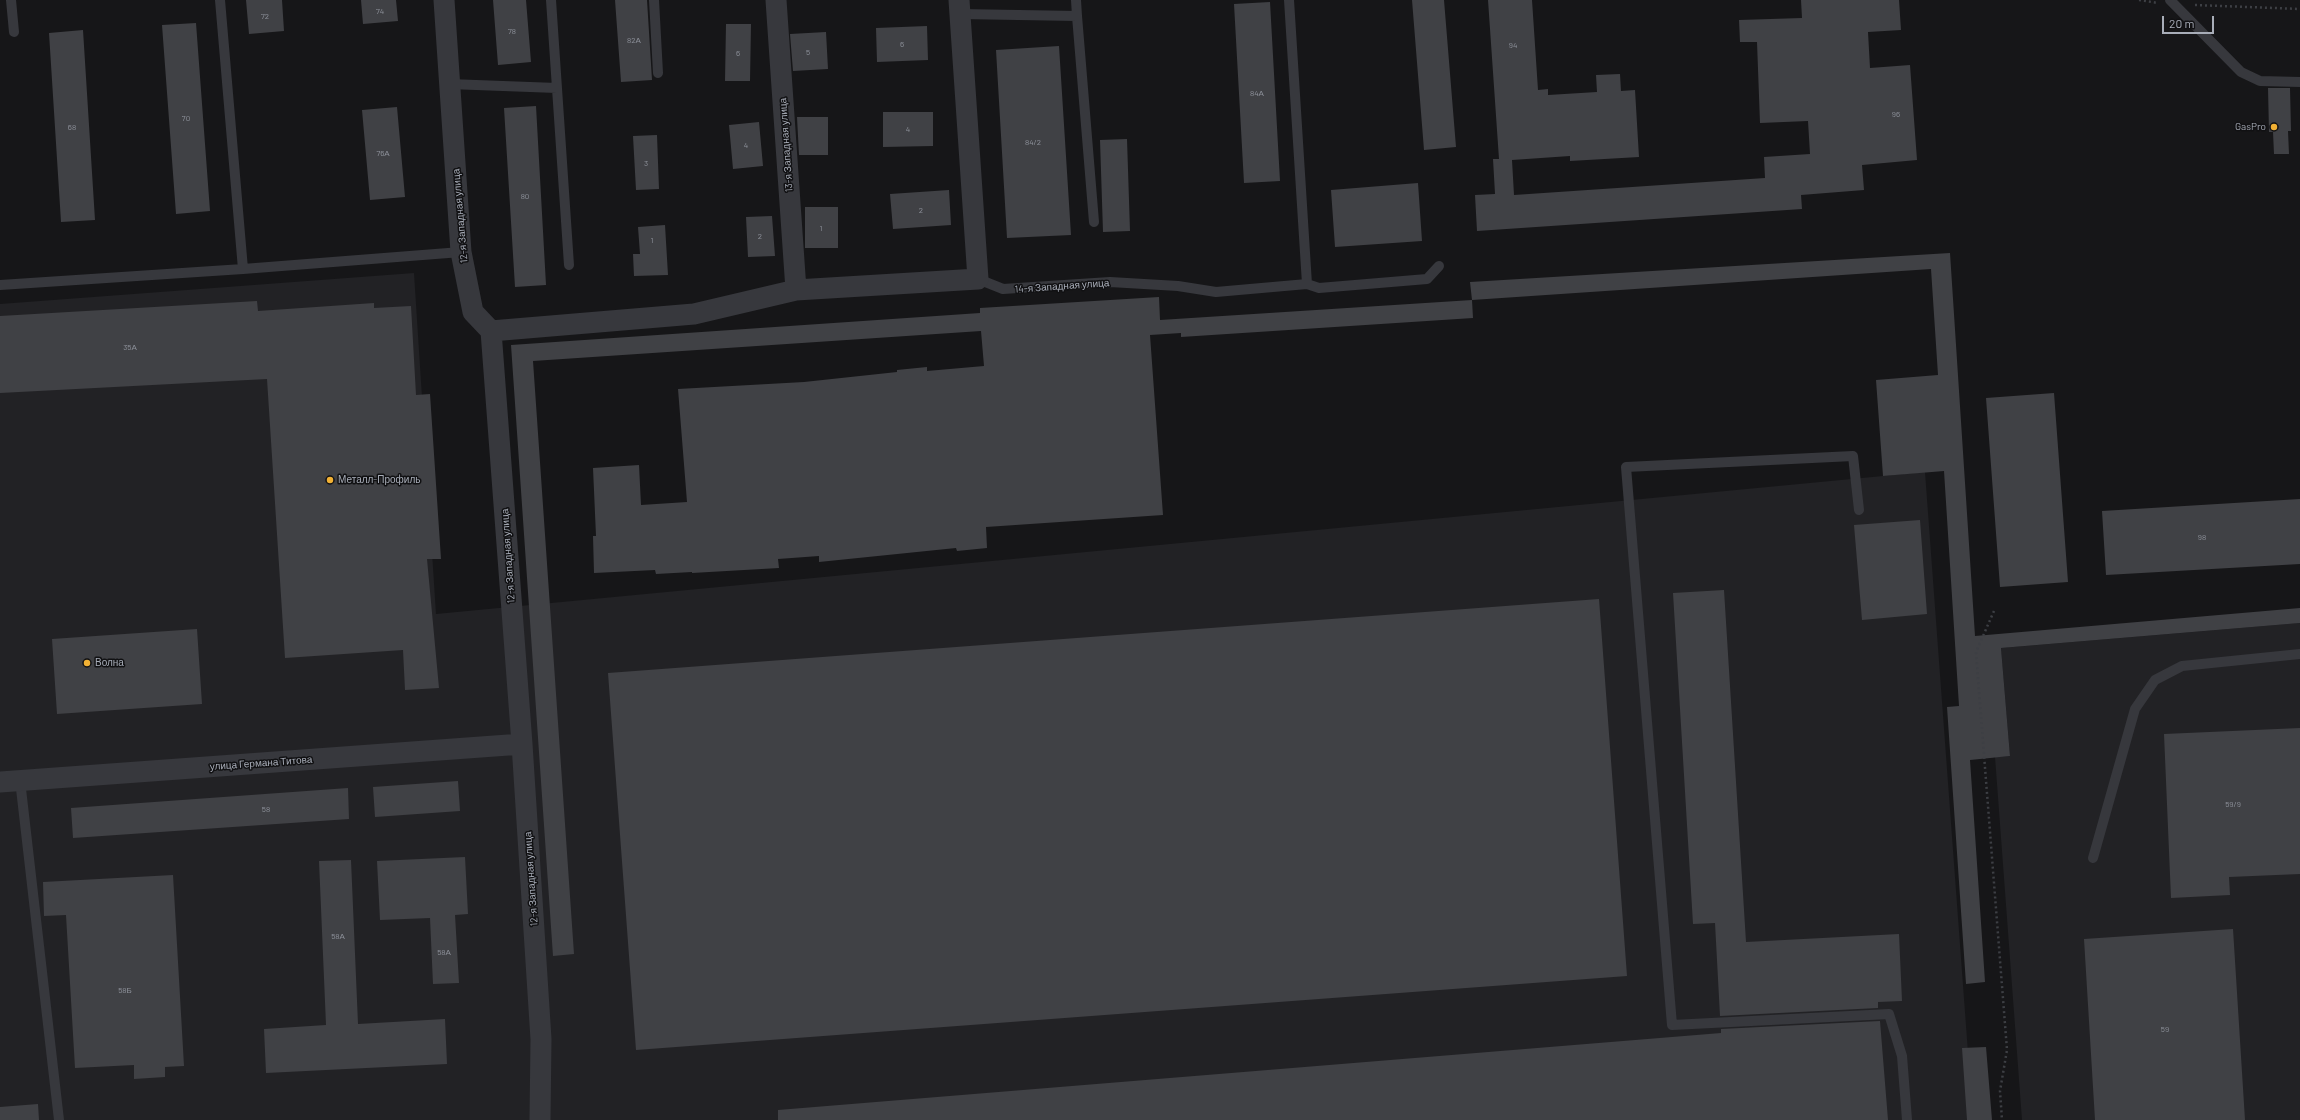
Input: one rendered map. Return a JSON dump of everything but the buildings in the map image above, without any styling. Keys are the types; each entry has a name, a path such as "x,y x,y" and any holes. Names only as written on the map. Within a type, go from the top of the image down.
{"street":[{"name":"12-я Западная улица","path":"444,0 461,252 474,312 491,331 522,744 541,1039 540,1120"},
{"name":"13-я Западная улица","path":"776,0 796,290"},
{"path":"491,331 694,314 796,290 978,279 960,7"},
{"name":"улица Германа Титова","path":"10,781 522,744"}],"lane":[{"path":"11,0 14,32"},
{"path":"220,0 243,269"},
{"path":"551,0 570,265"},
{"path":"654,0 658,73"},
{"path":"1076,0 1076,16 1094,222"},
{"path":"1289,0 1307,284"},
{"path":"2172,2 2241,72 2260,81 2300,82"},
{"path":"960,7 1076,16"},
{"path":"449,84 557,88"},
{"path":"0,285 243,269 461,252"},
{"name":"14-я Западная улица","path":"978,279 1003,289 1110,282 1178,286 1216,292 1307,284 1319,288 1427,279 1439,266"},
{"path":"1859,510 1853,456 1626,467 1672,1025 1890,1014 1902,1056 1907,1120"},
{"path":"2093,858 2135,709 2155,680 2182,666 2300,654"},
{"path":"10,781 59,1120"}],"path":[{"path":"2139,0 2300,9"},
{"path":"1994,612 1976,652 2007,1050 2000,1091 2002,1120"}],"shaded area":[{"path":"414,273 436,614 1925,472 1973,1120 0,1120 0,304"},
{"path":"2300,623 2300,1120 2022,1120 1995,757 2010,756 2001,648"}],"place":[{"name":"GasPro","path":"2274,127"},
{"name":"Металл-Профиль","path":"330,480"},
{"name":"Волна","path":"87,663"}]}
